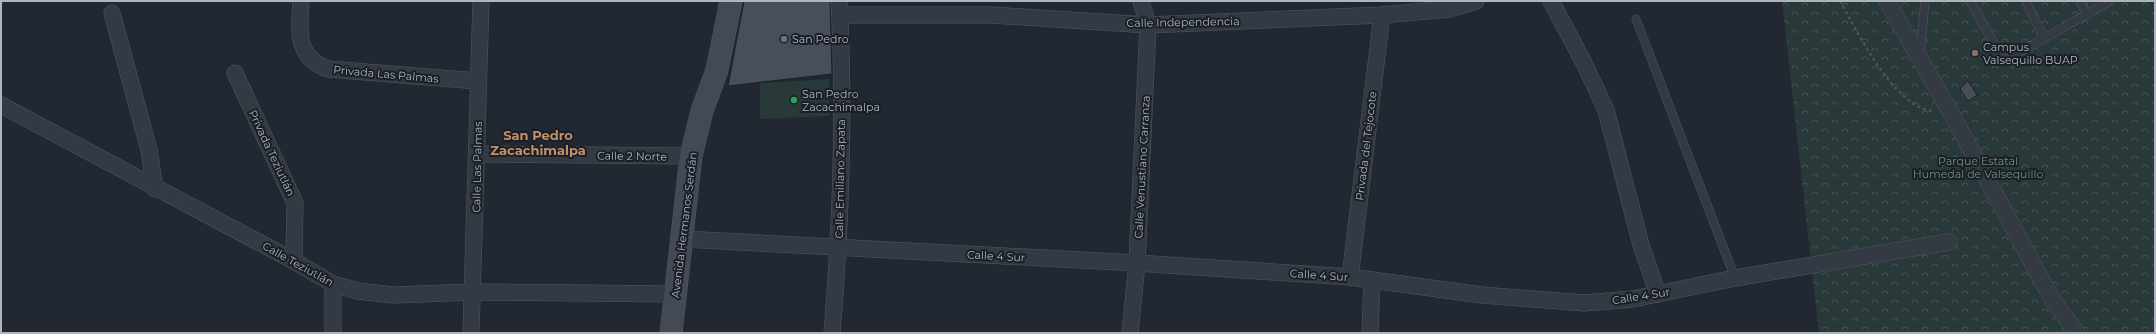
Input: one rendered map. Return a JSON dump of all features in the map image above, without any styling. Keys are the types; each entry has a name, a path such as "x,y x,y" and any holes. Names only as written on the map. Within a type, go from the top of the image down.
{"street":[{"name":"Privada Las Palmas","path":"301,1 299,37 307,53 320,66 328,69 478,81"},
{"name":"Calle Las Palmas","path":"471,333 478,154 478,81 481,1"},
{"name":"Avenida Hermanos Serdán","path":"671,333 683,239 691,156 702,112 717,70 731,1"},
{"name":"Calle Venustiano Carranza","path":"1130,333 1137,263 1148,25 1141,1"},
{"name":"Calle Independencia","path":"840,8 990,8 1148,25 1382,15 1449,9 1476,1"},
{"path":"1551,1 1584,63 1606,110 1641,245 1658,294"},
{"path":"1887,1 1951,113 2052,299 2077,333"},
{"name":"Calle Emiliano Zapata","path":"832,333 839,248 841,122 840,8"},
{"path":"112,13 149,150 155,189"},
{"name":"Privada del Tejocote","path":"1350,277 1382,15"},
{"name":"Privada Teziutlán","path":"234,73 295,203 294,261"},
{"name":"Calle Teziutlán","path":"1,105 155,189 294,261 333,284 358,291 393,295 473,292 676,294"},
{"name":"Calle 2 Norte","path":"478,154 691,156"},
{"name":"Calle 4 Sur","path":"683,239 1137,263 1350,277 1482,295 1565,303 1618,301 1735,278 1949,242"},
{"path":"1370,333 1372,280"},
{"path":"333,284 333,333"}],"lane":[{"path":"1919,58 1925,1"},
{"path":"1970,1 2004,61 2110,1"},
{"path":"2026,1 2044,38"},
{"path":"2080,1 2087,15"},
{"path":"1636,18 1735,278"}],"path":[{"path":"1840,1 1876,65 1909,101 1924,111 1951,113"}],"green space":[{"name":"Parque Estatal Humedal de Valsequillo","path":"1782,1 2155,1 2155,333 1819,333"},
{"name":"San Pedro Zacachimalpa","path":"829,79 829,116 760,119 760,83"}],"building":[{"name":"San Pedro","path":"744,1 830,1 832,74 728,86"},
{"path":"1968,81 1977,95 1968,101 1960,89"}],"place":[{"name":"San Pedro","path":"784,39"},
{"name":"Campus Valsequillo BUAP","path":"1975,53"},
{"name":"San Pedro Zacachimalpa","path":"794,100"}],"district":[{"name":"San Pedro Zacachimalpa","path":"538,142"}]}
